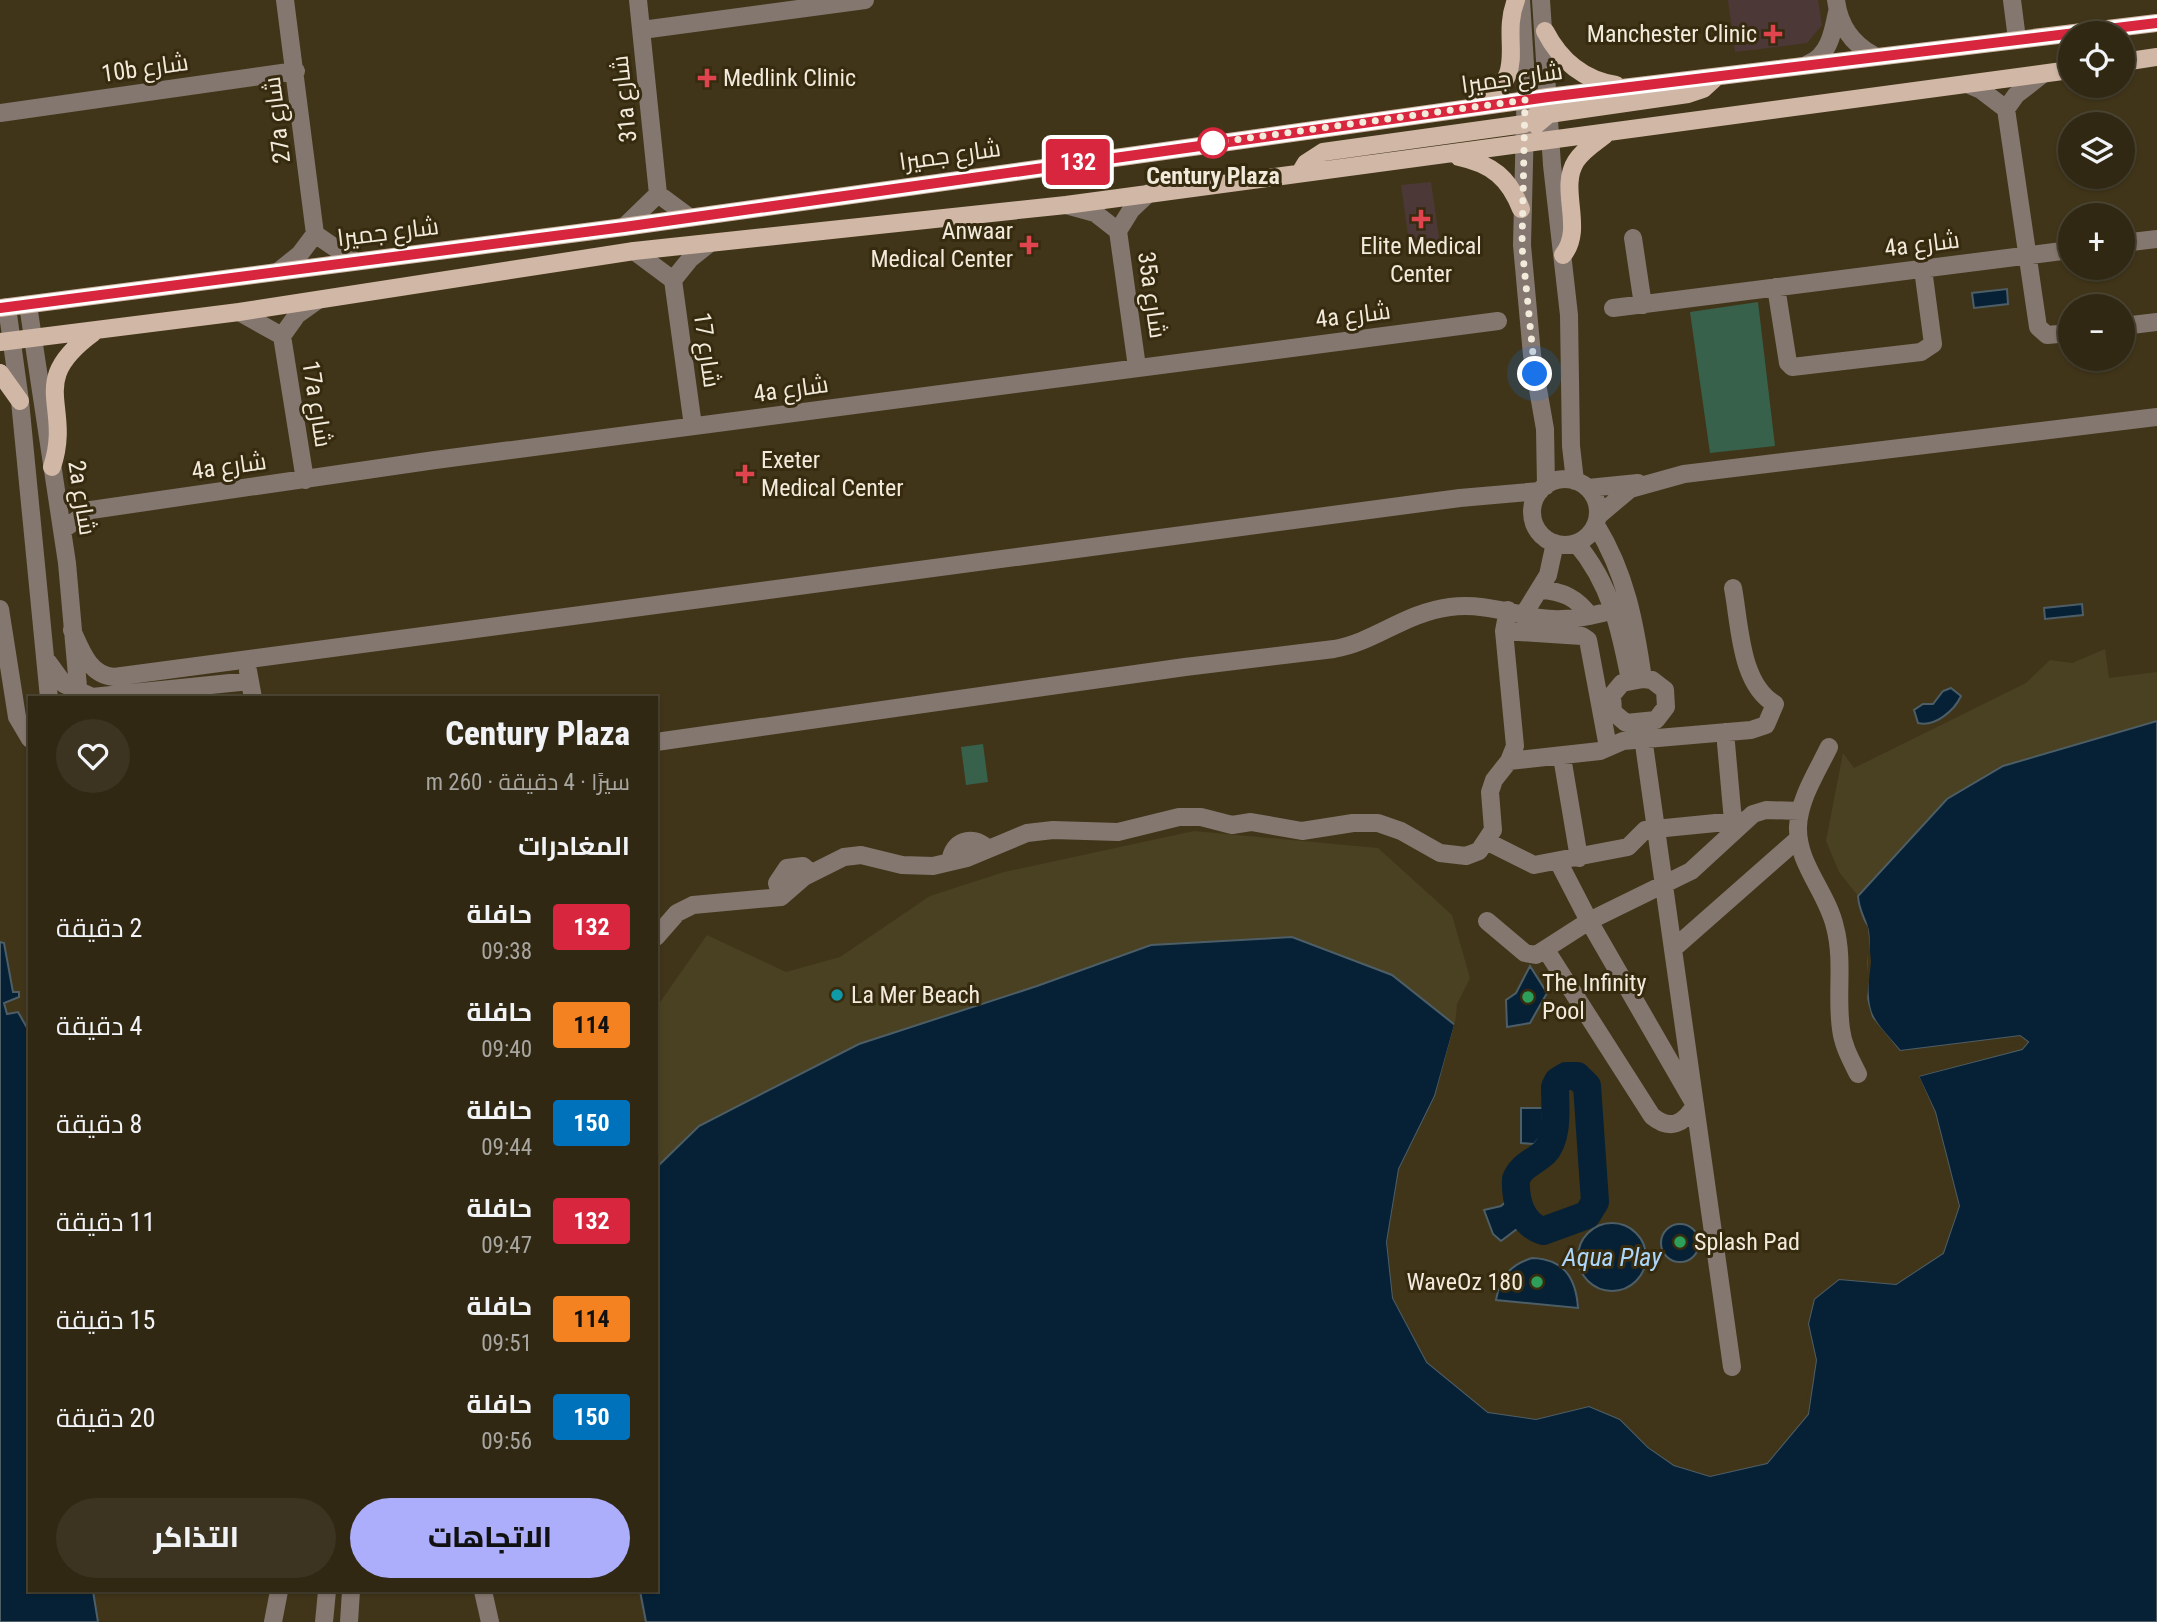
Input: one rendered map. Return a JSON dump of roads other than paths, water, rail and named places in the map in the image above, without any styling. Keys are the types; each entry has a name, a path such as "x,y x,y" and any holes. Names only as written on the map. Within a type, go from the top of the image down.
{"main road":[{"path":"1468,108 1497,91 1511,70 1511,20 1518,0"},
{"name":"شارع جميرا","path":"4,308 624,227 1525,100 1549,106 1634,87 1873,55 2157,23"},
{"path":"1545,31 1552,45 1574,68 1592,79 1634,87"},
{"path":"2135,60 2157,57"},
{"path":"6,341 239,312 634,251 1066,205 2058,72"},
{"path":"1300,173 1306,163 1323,152 1524,124 1549,106 1688,94 1703,89 1718,76"},
{"path":"1524,145 1549,106"},
{"path":"1563,255 1571,238 1570,178 1574,166 1581,154 1607,134"},
{"path":"1449,155 1477,160 1498,172 1514,190 1521,209"},
{"path":"52,467 58,444 56,374 67,354 95,331"},
{"path":"0,373 20,401"}],"street":[{"name":"27a شارع","path":"285,0 315,234"},
{"name":"31a شارع","path":"638,0 658,194"},
{"path":"642,30 795,5 865,0"},
{"path":"1518,0 1525,100 1521,209 1527,317 1546,448 1543,488"},
{"path":"1541,0 1551,141 1570,327 1571,446 1581,485 1597,506 1597,521 1633,606 1637,680"},
{"path":"2012,0 2017,39"},
{"path":"1836,6 1848,35 1873,55"},
{"path":"1808,64 1818,60 1825,50 1836,6"},
{"name":"10b شارع","path":"0,113 296,71"},
{"path":"2006,109 2022,89 2043,74"},
{"path":"1967,84 1981,90 2006,109 2038,327 2047,335 2058,334"},
{"path":"1066,205 1095,213 1118,231 1131,210 1149,193"},
{"path":"624,227 658,194 689,217"},
{"name":"35a شارع","path":"1118,231 1138,366"},
{"path":"280,270 299,254 315,234 354,261"},
{"path":"1633,238 1643,305"},
{"path":"2135,242 2157,239"},
{"path":"634,251 673,280 690,259 710,243"},
{"name":"4a شارع","path":"1613,308 2058,251"},
{"path":"1776,288 1788,361 1792,367 1926,351 1933,339 1923,269"},
{"name":"شارع 17","path":"673,280 694,426"},
{"name":"17a شارع","path":"305,480 282,335 298,315 318,300"},
{"name":"2a شارع","path":"28,305 62,530 79,696"},
{"name":"2a شارع","path":"4,308 6,341 20,401 49,696"},
{"name":"17a شارع","path":"239,312 282,335"},
{"name":"4a شارع","path":"62,530 91,510 1138,366 1498,321"},
{"path":"2135,325 2157,322"},
{"path":"1642,484 1618,497 1576,543 1555,543 1543,537 1533,521 1534,500 1543,488 1555,481 1581,485 1642,484 1684,474 2157,416"},
{"path":"72,630 91,666 106,677 1543,488"},
{"path":"57,495 91,510"},
{"path":"658,935 677,913 693,905 781,897 811,873 837,859 861,855 910,866 950,862 1016,836 1040,831 1118,832 1188,816 1232,825 1251,822 1303,831 1353,823 1378,823 1402,831 1453,857 1479,851 1488,842 1493,830 1490,792 1500,769 1509,761 1514,738 1504,631 1516,612 1540,590 1548,575 1555,543"},
{"path":"1576,543 1599,575 1615,610 1637,680"},
{"path":"1509,761 1562,757 1608,747 1642,731 1662,714 1667,699 1659,684 1637,680 1616,688 1611,704 1618,719 1642,731 1725,732 1760,729 1766,725 1775,704 1758,691 1752,681 1733,589"},
{"path":"1540,590 1563,593 1583,606 1590,616"},
{"path":"658,742 1185,667 1334,649 1358,643 1388,626 1434,609 1471,605 1559,619 1615,610"},
{"path":"0,609 17,717 28,735"},
{"path":"1504,631 1582,636 1588,640 1608,747"},
{"path":"44,655 64,684 79,696"},
{"path":"142,696 252,690 247,660"},
{"path":"1642,731 1732,1367"},
{"path":"1725,732 1739,821"},
{"path":"1829,747 1800,811 1798,839 1806,865 1822,892 1835,925 1841,962 1841,1030 1858,1074"},
{"path":"1562,757 1579,858"},
{"path":"1488,842 1526,863 1558,861 1628,847 1636,842 1642,831 1739,821 1766,810 1800,811"},
{"path":"1487,921 1525,953 1536,955 1589,921 1691,870 1739,821"},
{"path":"1673,949 1798,839"},
{"path":"1558,861 1589,921 1695,1105"},
{"path":"1546,950 1652,1116 1660,1123 1671,1125 1681,1122 1695,1105"},
{"path":"273,1622 279,1592"},
{"path":"324,1622 327,1592"},
{"path":"349,1622 351,1592"},
{"path":"483,1592 490,1622"}],"water":[{"path":"2007,289 2008,304 1974,308 1972,293"},
{"path":"2082,604 2083,615 2045,619 2044,608"},
{"path":"1951,688 1961,696 1954,707 1931,723 1918,723 1914,710 1923,704 1933,704 1943,691"},
{"path":"2157,721 2157,1622 646,1622 640,1592 658,1592 658,1166 699,1126 859,1044 1037,986 1151,945 1292,937 1392,975 1455,1025 1435,1096 1399,1169 1387,1242 1393,1298 1427,1362 1488,1412 1536,1419 1589,1406 1620,1419 1648,1447 1674,1465 1710,1476 1767,1463 1808,1414 1816,1360 1808,1324 1814,1299 1839,1279 1896,1284 1943,1253 1959,1206 1935,1112 1918,1076 2022,1049 2028,1042 2020,1036 1900,1051 1878,1026 1870,1009 1868,931 1858,896 1947,799 2003,766"},
{"path":"0,942 4,943 13,992 19,992 19,997 4,1003 7,1014 18,1012 28,1030 28,1592 93,1592 98,1622 0,1622"},
{"name":"The Infinity Pool","path":"1530,966 1547,993 1530,1023 1507,1027 1506,1000 1516,993"},
{"path":"1521,1108 1543,1108 1542,1134 1534,1144 1521,1143"},
{"path":"1516,1193 1521,1211 1534,1227 1517,1229 1501,1241 1493,1234 1484,1210 1501,1206"},
{"name":"Aqua Play","path":"1612,1223 1625,1226 1636,1233 1643,1244 1646,1257 1643,1270 1636,1281 1625,1288 1612,1291 1599,1288 1588,1281 1581,1270 1578,1257 1581,1244 1588,1233 1599,1226"},
{"name":"Splash Pad","path":"1680,1224 1693,1230 1699,1243 1693,1256 1680,1262 1667,1256 1661,1243 1667,1230"},
{"name":"WaveOz 180","path":"1532,1258 1552,1262 1566,1272 1577,1297 1578,1308 1496,1300 1507,1273"}],"waterway":[{"path":"1566,1076 1577,1076 1587,1086 1595,1202 1587,1215 1543,1231 1529,1223 1521,1210 1516,1179 1521,1170 1549,1147 1555,1122 1555,1087 1558,1081 1566,1076"}],"place":[{"name":"Manchester Clinic","path":"1773,34"},
{"name":"Medlink Clinic","path":"707,78"},
{"name":"Century Plaza","path":"1213,143"},
{"name":"Elite Medical Center","path":"1421,219"},
{"name":"Anwaar Medical Center","path":"1029,245"},
{"name":"Exeter Medical Center","path":"745,474"},
{"name":"La Mer Beach","path":"837,995"},
{"name":"The Infinity Pool","path":"1528,997"},
{"name":"Splash Pad","path":"1680,1242"},
{"name":"WaveOz 180","path":"1537,1282"}]}
